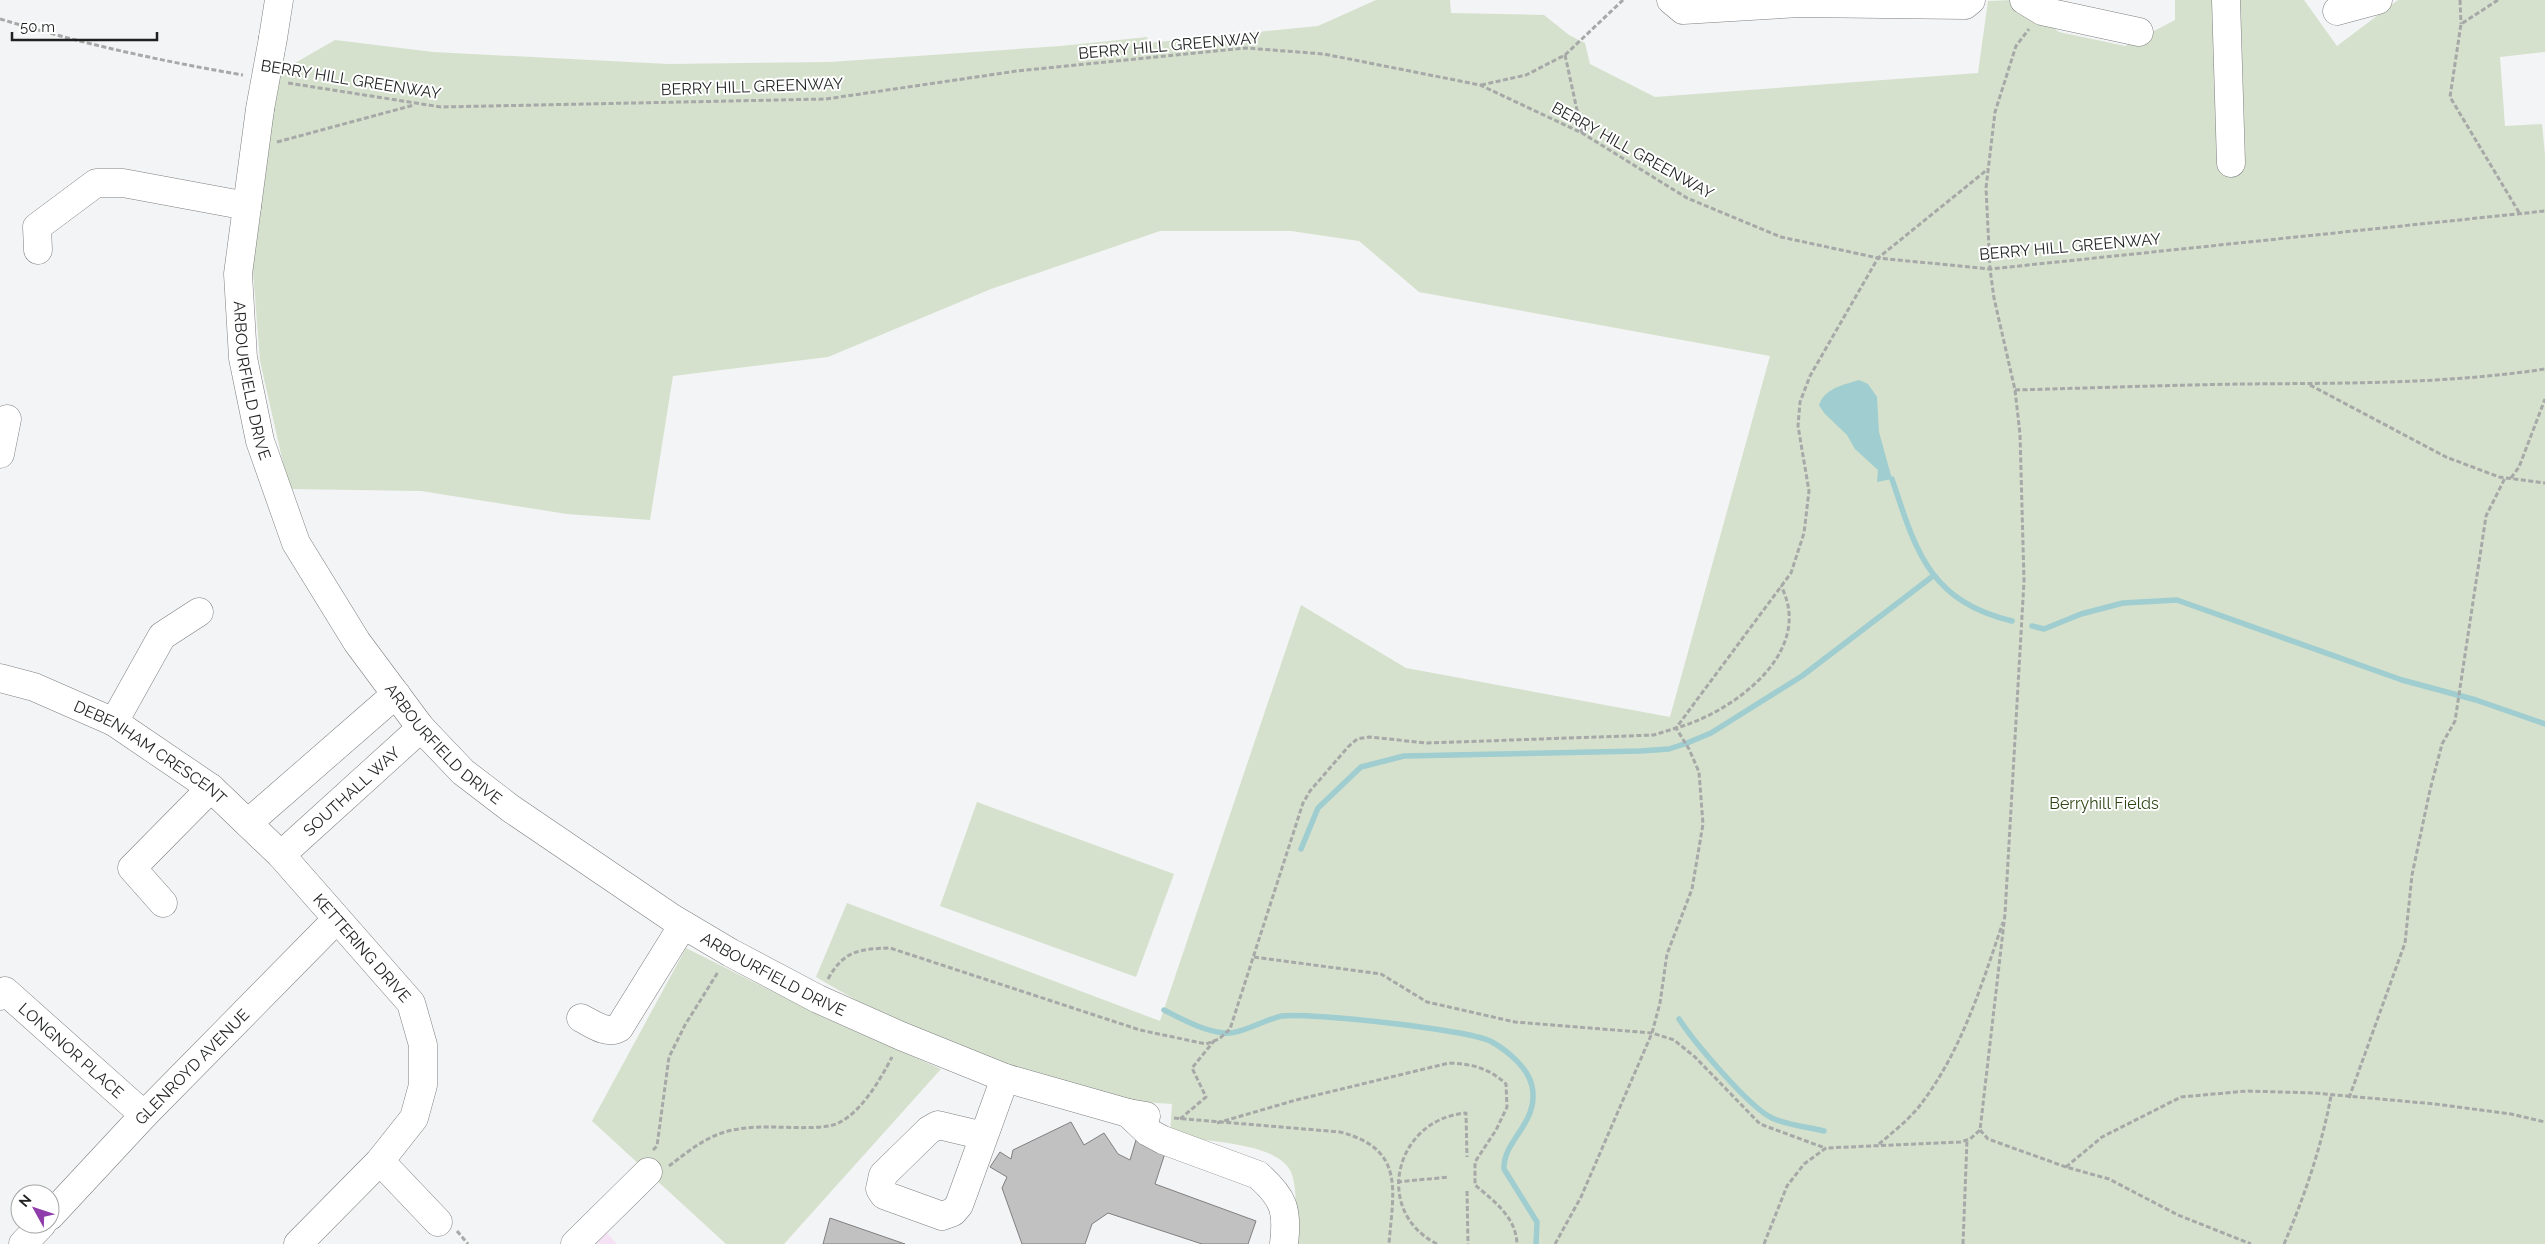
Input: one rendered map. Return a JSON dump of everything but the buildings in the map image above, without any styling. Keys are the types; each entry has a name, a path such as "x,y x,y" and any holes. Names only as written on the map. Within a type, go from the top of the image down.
{"street":[{"name":"ARBOURFIELD DRIVE","path":"279,0 260,109 238,274 243,358 260,442 296,544 357,642 421,728 463,772 510,808 683,925 731,953 818,998 901,1036 1005,1078 1137,1114"},
{"path":"1671,0 1682,10 1800,1 1966,5 1971,0"},
{"path":"2226,0 2231,163"},
{"path":"2337,12 2378,0"},
{"path":"2033,6 2138,32"},
{"path":"38,250 37,227 96,183 123,183 248,206"},
{"path":"0,454 6,419"},
{"path":"114,722 162,636 199,612"},
{"name":"DEBENHAM CRESCENT","path":"0,678 34,687 114,722 212,788 281,855"},
{"path":"248,822 396,694"},
{"name":"SOUTHALL WAY","path":"281,855 421,728"},
{"path":"163,903 132,868 212,788"},
{"name":"KETTERING DRIVE","path":"281,855 411,1003 423,1045 423,1084 414,1118 380,1161 298,1244"},
{"name":"GLENROYD AVENUE","path":"60,1205 144,1115 337,919"},
{"path":"581,1018 606,1030 613,1031 619,1028 683,925"},
{"name":"LONGNOR PLACE","path":"2,992 144,1115"},
{"path":"984,1136 1005,1078"},
{"path":"1137,1114 1148,1132 1258,1175 1272,1187 1282,1203 1287,1219 1284,1244"},
{"path":"380,1161 438,1222"},
{"path":"575,1244 648,1172"},
{"path":"23,1244 32,1234"}],"path":[{"path":"1480,86 1526,75 1565,55 1623,0"},
{"path":"2460,0 2461,24 2450,97 2520,214"},
{"path":"2461,24 2498,0"},
{"path":"1254,956 1381,974 1427,1002 1515,1022 1652,1033 1674,1040 1695,1057 1760,1124 1826,1148 1967,1140 1980,1130 2005,914 2024,581 2020,442 2015,390 1990,269 1986,188 1995,112 2016,46 2033,6"},
{"name":"BERRY HILL GREENWAY","path":"0,19 60,37 158,60 253,76"},
{"name":"BERRY HILL GREENWAY","path":"282,81 441,107 826,99 1017,71 1246,48 1324,54 1480,86 1582,133 1687,198 1781,237 1878,258 1990,269 2545,212"},
{"path":"1565,55 1582,133"},
{"path":"255,148 415,104"},
{"path":"1676,728 1790,573 1804,533 1809,491 1798,426 1800,402 1810,376 1878,258 1988,169"},
{"path":"2015,390 2375,384 2480,378 2545,369"},
{"path":"2308,384 2446,457 2504,478 2545,483"},
{"path":"2510,479 2520,467 2545,399"},
{"path":"2349,1098 2405,943 2412,875 2430,790 2442,744 2455,721 2486,516 2504,478"},
{"path":"1180,1118 1206,1096 1192,1068 1214,1041 1230,1029 1303,802 1310,791 1357,739 1369,737 1427,742 1654,735 1707,717 1748,690 1776,661 1787,639 1788,624 1785,593 1781,586"},
{"path":"1555,1244 1581,1197 1652,1033 1660,1003 1666,954 1692,889 1703,824 1699,772 1689,749 1676,728"},
{"path":"1878,1145 1917,1108 1959,1041 1974,1006 2005,914"},
{"path":"818,998 834,969 848,955 864,949 890,948 1140,1030 1206,1044 1214,1041"},
{"path":"731,953 685,1024 669,1058 657,1146 647,1159 648,1172 660,1172 696,1145 724,1132 760,1127 830,1126 845,1119 861,1104 881,1079 901,1036"},
{"path":"1217,1123 1296,1100 1449,1064 1469,1064 1487,1069 1506,1084 1507,1107 1496,1130 1475,1162 1475,1185 1507,1214 1515,1230 1517,1244"},
{"path":"2066,1167 2102,1137 2181,1097 2247,1091 2314,1093 2349,1098 2435,1104 2511,1114 2545,1122"},
{"path":"2284,1244 2298,1213 2325,1127 2331,1096"},
{"path":"1389,1244 1396,1182 1402,1158 1414,1137 1433,1122 1456,1114 1466,1113 1467,1157"},
{"path":"1137,1114 1217,1123 1340,1132 1356,1136 1370,1144 1389,1165 1396,1182 1401,1204 1411,1223 1427,1239 1437,1244"},
{"path":"1980,1130 1988,1139 2066,1167 2109,1179 2178,1215 2250,1244"},
{"path":"1963,1244 1967,1140"},
{"path":"1764,1244 1787,1186 1804,1164 1826,1148"},
{"path":"1396,1182 1449,1177"},
{"path":"1467,1191 1468,1244"}],"shaded area":[{"path":"607,1233 617,1244 596,1244"}],"green space":[{"name":"Berryhill Fields","path":"1376,0 1450,0 1451,13 1544,15 1569,35 1585,43 1590,64 1655,97 1978,73 1988,1 2014,0 2059,32 2125,46 2175,20 2175,0 2304,0 2337,46 2398,0 2545,0 2545,52 2500,57 2505,126 2542,124 2545,155 2545,1244 1295,1244 1296,1207 1293,1179 1291,1172 1283,1162 1271,1154 1237,1144 1170,1135 1172,1104 1128,1101 1070,1089 944,1042 861,1003 816,977 847,903 1160,1021 1301,605 1406,668 1670,717 1770,356 1419,292 1359,241 1291,231 1160,231 991,289 828,357 673,376 650,520 567,514 421,491 289,489 260,361 251,245 281,71 335,40 433,52 668,64 830,62 1061,46 1147,37 1148,43 1318,26"},
{"path":"977,802 1174,874 1136,977 940,906"},
{"path":"686,948 825,1018 941,1069 784,1244 726,1244 592,1121"}],"water":[{"path":"1859,380 1868,384 1877,397 1879,432 1892,479 1877,482 1878,470 1855,449 1847,435 1824,413 1819,405 1830,391"}],"waterway":[{"path":"1892,479 1909,529 1930,570 1944,586 1962,600 1984,612 2012,621"},
{"path":"1687,743 1711,733 1802,676 1933,576"},
{"path":"2032,626 2044,629 2081,614 2123,603 2177,600 2402,680 2476,700 2545,724"},
{"path":"1301,849 1318,808 1361,767 1404,756 1640,751 1669,749 1684,744"},
{"path":"1164,1010 1185,1021 1224,1033 1237,1032 1282,1016 1297,1015 1424,1027 1479,1037 1492,1042 1511,1055 1522,1067 1532,1086 1533,1099 1531,1110 1509,1149 1505,1158 1504,1169 1537,1222 1536,1244"},
{"path":"1679,1019 1736,1088 1762,1112 1784,1122 1824,1131"}]}
